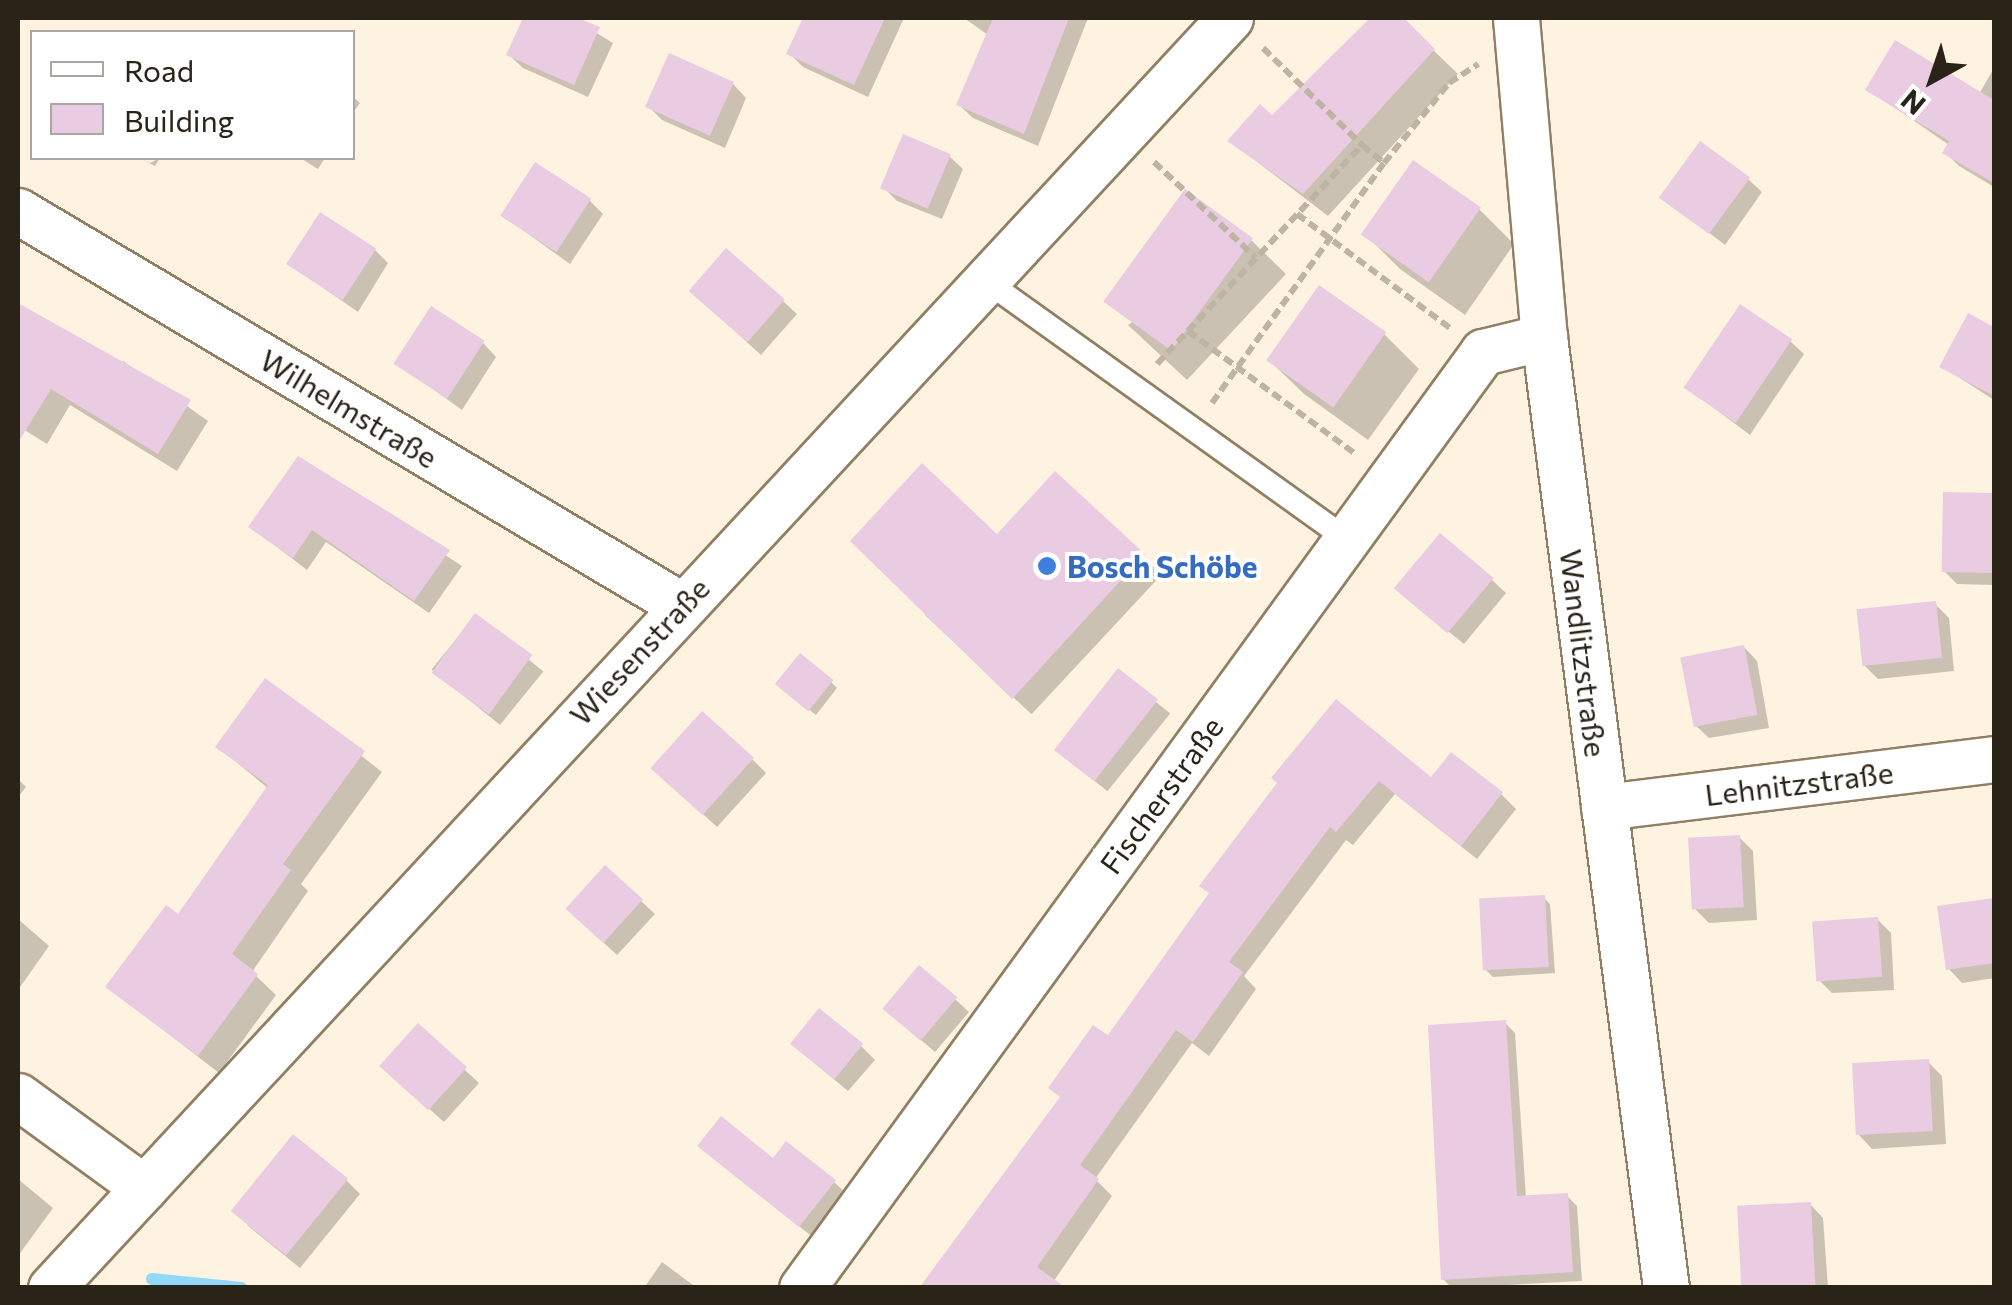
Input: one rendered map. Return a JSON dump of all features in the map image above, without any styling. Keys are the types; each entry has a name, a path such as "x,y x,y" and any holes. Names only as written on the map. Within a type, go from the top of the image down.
{"street":[{"name":"Wiesenstraße","path":"51,1288 681,605 989,282 1124,134 1244,30"},
{"name":"Wandlitzstraße","path":"1518,34 1544,337 1666,1288"},
{"name":"Wilhelmstraße","path":"18,211 681,605"},
{"path":"1483,352 1544,337"},
{"name":"Fischerstraße","path":"802,1288 1483,352"},
{"name":"Lehnitzstraße","path":"1604,806 1994,759"},
{"path":"18,1096 144,1188"}],"lane":[{"path":"989,282 1347,539"}],"path":[{"path":"1244,30 1384,164"},
{"path":"1194,428 1384,164 1449,84 1518,34"},
{"path":"1124,134 1255,257"},
{"path":"1136,387 1362,146"},
{"path":"1296,214 1483,352"},
{"path":"1188,331 1391,481"}],"building":[{"path":"523,18 578,18 600,27 574,85 506,55"},
{"path":"803,18 885,18 854,85 786,54"},
{"path":"993,18 1069,18 1024,134 956,105"},
{"path":"1370,18 1404,18 1435,49 1303,194 1227,141 1260,104 1272,115"},
{"path":"1895,40 1994,100 1994,183 1942,153 1949,141 1865,90"},
{"path":"669,53 734,82 710,136 645,107"},
{"path":"903,134 951,154 928,209 880,188"},
{"path":"1700,141 1750,177 1709,234 1659,198"},
{"path":"1413,160 1481,208 1429,282 1361,235"},
{"path":"535,162 591,198 556,252 500,216"},
{"path":"1185,189 1253,238 1171,351 1103,301"},
{"path":"320,212 376,248 342,300 286,264"},
{"path":"726,248 785,299 747,342 689,291"},
{"path":"1319,285 1386,332 1333,407 1266,360"},
{"path":"18,303 191,400 158,454 51,389 18,443"},
{"path":"1740,304 1792,339 1736,423 1684,388"},
{"path":"431,306 485,341 447,399 393,364"},
{"path":"1968,313 1994,327 1994,396 1939,367"},
{"path":"298,456 450,550 414,601 312,530 293,558 248,527"},
{"path":"922,463 997,534 1055,471 1145,554 1012,699 850,541"},
{"path":"1943,492 1994,493 1993,573 1942,572"},
{"path":"1440,533 1494,578 1447,633 1394,588"},
{"path":"1936,601 1942,658 1862,666 1856,609"},
{"path":"475,613 532,655 489,715 432,673"},
{"path":"1744,645 1758,715 1694,727 1680,657"},
{"path":"800,653 833,680 808,711 775,684"},
{"path":"1118,668 1158,699 1094,781 1054,750"},
{"path":"265,678 365,751 283,864 291,870 232,954 258,974 198,1056 105,987 166,905 178,914 268,785 215,747"},
{"path":"1336,699 1431,777 1451,752 1503,792 1461,846 1379,781 1336,832 1330,827 1229,962 1243,972 1193,1042 1176,1030 1080,1165 1099,1179 1037,1267 1066,1288 919,1288 1060,1097 1048,1088 1093,1025 1108,1035 1209,893 1199,886 1277,783 1271,778"},
{"path":"702,711 754,758 702,815 650,768"},
{"path":"1740,835 1744,907 1692,910 1688,838"},
{"path":"605,865 643,899 603,943 566,909"},
{"path":"1545,895 1549,967 1483,970 1479,898"},
{"path":"1994,898 1994,963 1946,970 1937,906"},
{"path":"1878,917 1882,977 1816,981 1812,922"},
{"path":"919,965 957,997 921,1041 882,1009"},
{"path":"819,1008 863,1044 834,1080 790,1044"},
{"path":"1506,1020 1517,1196 1568,1193 1573,1272 1441,1280 1428,1025"},
{"path":"418,1023 467,1067 428,1110 379,1066"},
{"path":"1929,1059 1933,1131 1856,1135 1852,1063"},
{"path":"721,1116 773,1158 786,1141 836,1180 799,1227 697,1146"},
{"path":"293,1134 348,1179 286,1256 231,1211"},
{"path":"1811,1202 1816,1288 1741,1288 1737,1206"}],"waterway":[{"path":"152,1279 242,1288"}],"place":[{"name":"Bosch Schöbe","path":"1047,566"}]}
